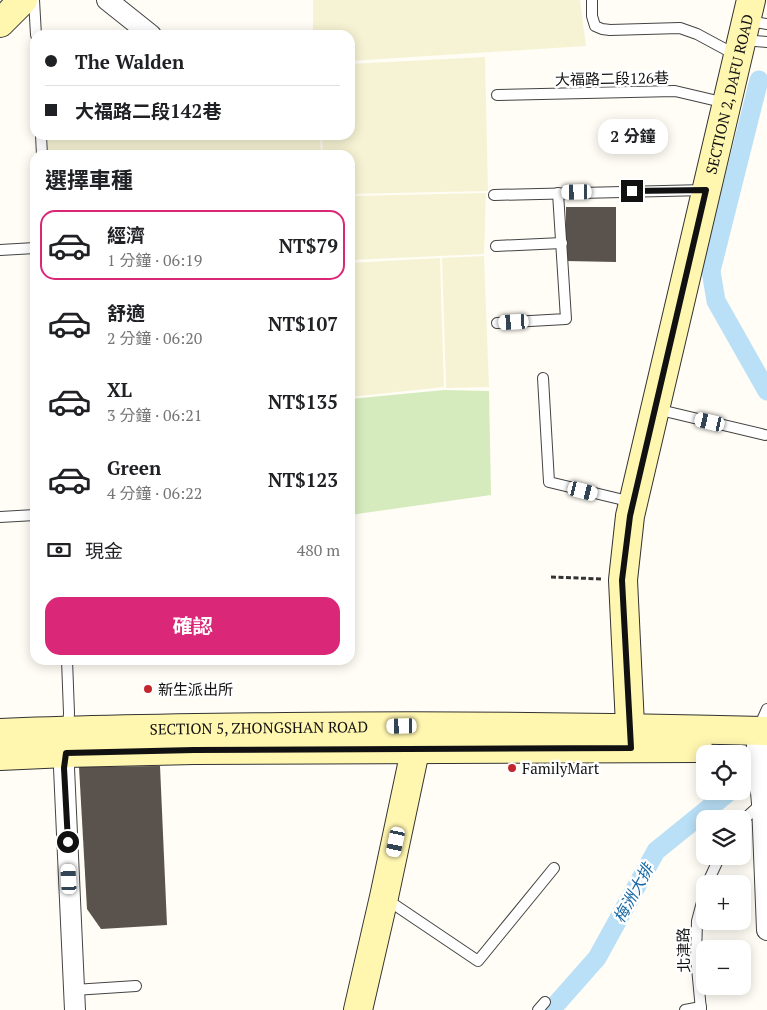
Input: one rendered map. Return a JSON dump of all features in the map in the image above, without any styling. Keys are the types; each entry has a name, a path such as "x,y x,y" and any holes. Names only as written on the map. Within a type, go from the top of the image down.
{"main road":[{"path":"0,23 23,0"},
{"name":"SECTION 2, DAFU ROAD","path":"630,738 622,580 630,516 726,102 752,31"},
{"name":"SECTION 5, ZHONGSHAN ROAD","path":"0,734 67,742 418,737 630,738 763,734"},
{"path":"358,1010 418,737"},
{"name":"SECTION 5, ZHONGSHAN ROAD","path":"0,756 67,742"}],"street":[{"path":"107,0 144,30"},
{"path":"763,734 762,803 767,930"},
{"path":"67,742 64,768 75,1010"}],"lane":[{"path":"34,0 36,30"},
{"path":"592,0 592,16 595,26 602,29 680,28 697,34 752,31"},
{"name":"大福路二段126巷","path":"496,95 676,91 726,102"},
{"path":"494,195 706,190"},
{"path":"497,323 566,319 558,193"},
{"path":"496,246 562,243"},
{"path":"0,250 30,248"},
{"path":"544,378 549,482 633,503"},
{"path":"655,409 765,435"},
{"path":"0,517 30,515"},
{"path":"67,665 69,714 67,742"},
{"path":"751,813 762,803"},
{"path":"384,897 478,961 554,868"},
{"name":"北津路","path":"697,930 696,957 701,1008"},
{"path":"74,990 136,986"},
{"path":"538,1010 545,1002"},
{"path":"685,1010 701,1008"}],"path":[{"path":"551,577 622,580"}],"shaded area":[{"path":"313,0 580,0 586,46 355,61 355,30 313,30"},
{"path":"485,57 488,191 355,194 355,150 323,150 322,140 355,140 355,64"},
{"path":"48,140 320,140 321,150 48,150"},
{"path":"486,193 484,254 355,260 355,196"},
{"path":"484,256 489,387 446,388 442,258"},
{"path":"440,258 444,387 355,396 355,263"}],"green space":[{"path":"444,390 489,391 491,495 355,514 355,399"}],"building":[{"path":"566,207 616,207 616,262 566,261"},
{"path":"160,766 167,925 101,929 87,909 79,767"}],"waterway":[{"path":"759,80 711,271 716,301 767,391"},
{"name":"梅洲大排","path":"751,762 764,745"},
{"name":"梅洲大排","path":"551,1010 597,958 656,851 719,800"}],"place":[{"name":"新生派出所","path":"148,689"},
{"name":"FamilyMart","path":"512,768"}],"route":[{"path":"68,842 64,768 66,753 415,748 631,748 622,580 630,516 706,190 632,191"}]}
